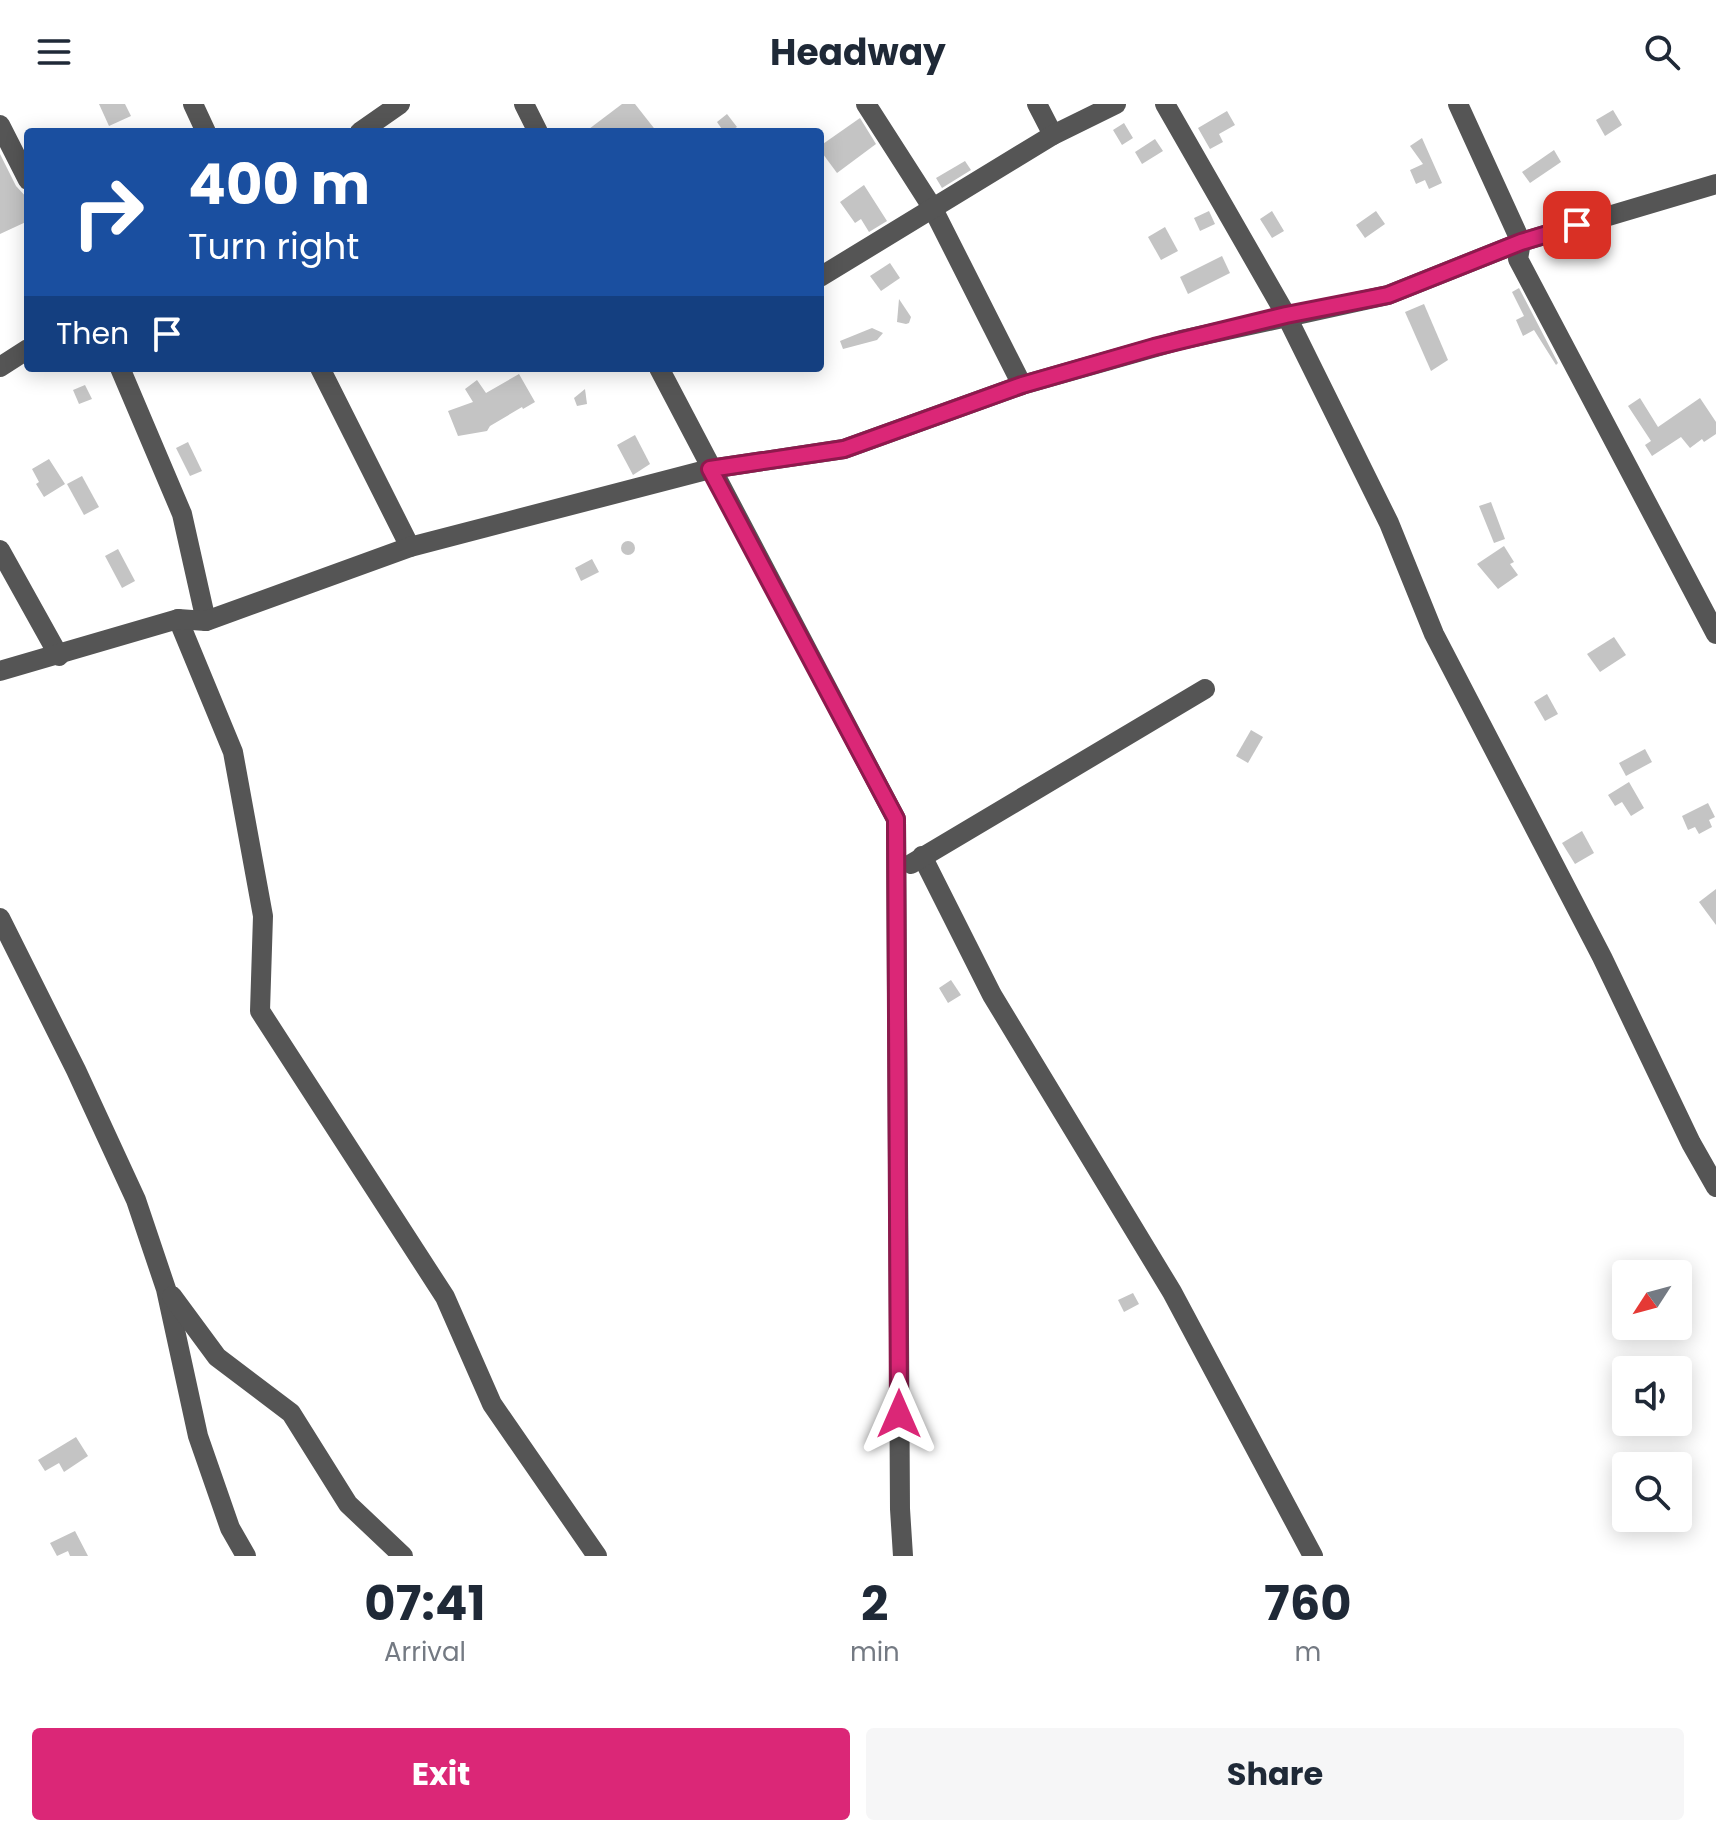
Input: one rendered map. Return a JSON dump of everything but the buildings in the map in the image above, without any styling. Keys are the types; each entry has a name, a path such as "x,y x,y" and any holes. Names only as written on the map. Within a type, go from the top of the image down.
{"street":[{"path":"193,104 204,128"},
{"path":"366,128 400,104"},
{"path":"524,104 536,128"},
{"path":"866,104 932,207 1022,385"},
{"path":"1037,104 1053,135"},
{"path":"824,275 1053,135 1116,104"},
{"path":"1165,104 1286,315 1389,523 1434,634 1602,957 1691,1143 1716,1187"},
{"path":"1458,104 1521,242 1518,259 1716,634"},
{"path":"0,125 24,172"},
{"path":"0,671 178,619 206,621 410,547 710,469 844,449 1022,385 1181,340 1388,295 1521,242 1716,184"},
{"path":"0,367 24,352"},
{"path":"122,372 182,514 206,621"},
{"path":"322,372 410,547"},
{"path":"661,372 896,819 900,1493 903,1556"},
{"path":"0,550 59,656"},
{"path":"178,619 233,752 263,916 260,1011 445,1297 492,1404 597,1556"},
{"path":"898,873 1205,689"},
{"path":"922,856 992,995 1172,1292 1313,1556"},
{"path":"0,918 76,1070 136,1200 166,1289 198,1436 230,1528 246,1556"},
{"path":"166,1289 217,1357 291,1413 348,1504 403,1556"}],"route":[{"path":"899,1414 896,819 710,469 844,449 1022,385 1154,347 1286,315 1388,295 1521,242 1577,225"}]}
